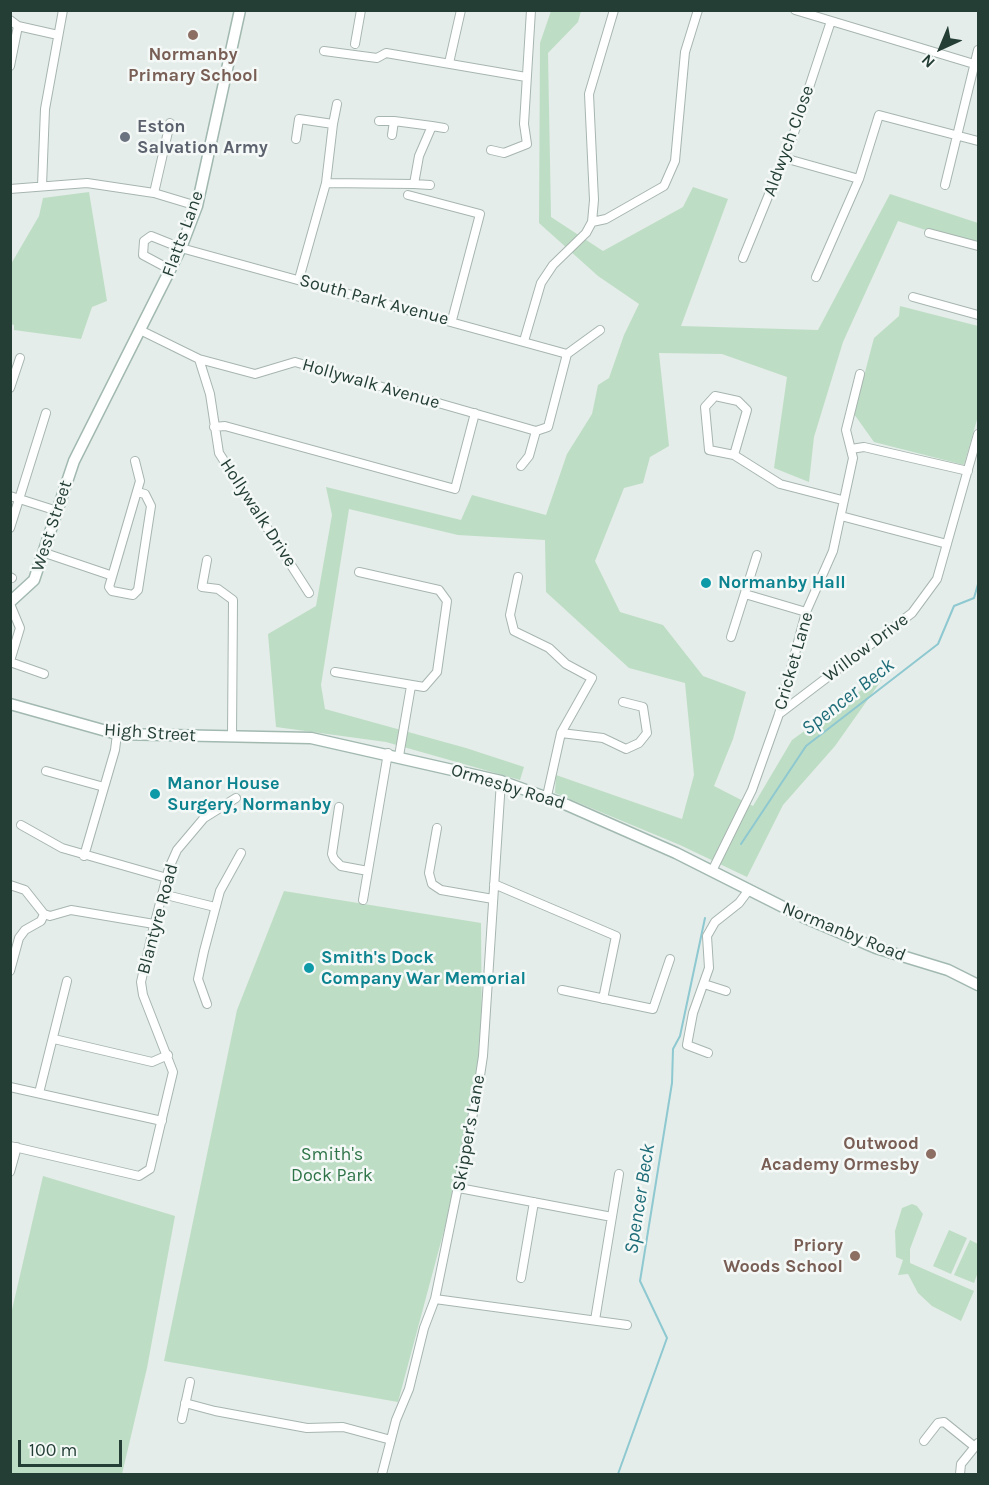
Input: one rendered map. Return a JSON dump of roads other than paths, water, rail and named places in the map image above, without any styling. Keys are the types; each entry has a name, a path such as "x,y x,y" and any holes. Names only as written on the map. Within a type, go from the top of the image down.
{"main road":[{"name":"Flatts Lane","path":"83,443 171,270 197,206 240,10"},
{"name":"West Street","path":"10,603 34,580 45,554 74,461 83,443"},
{"name":"High Street","path":"10,704 117,734 293,736"},
{"name":"Ormesby Road","path":"293,736 331,741 501,781 547,796 712,871"},
{"name":"Normanby Road","path":"712,871 747,891 876,948 948,970 978,985"}],"street":[{"path":"15,10 11,20 18,26 58,35"},
{"path":"42,186 45,109 63,10"},
{"path":"355,44 361,10"},
{"path":"449,63 460,10"},
{"path":"491,150 504,153 527,144 524,124 531,10"},
{"path":"524,341 542,283 553,265 586,233 592,222 594,200 589,94 614,10"},
{"path":"592,222 606,219 664,186 675,161 685,52 698,10"},
{"path":"795,10 974,64"},
{"name":"Aldwych Close","path":"743,258 784,158 831,21"},
{"path":"10,66 18,26"},
{"path":"945,185 978,50"},
{"path":"324,51 377,58 386,53 526,77"},
{"path":"298,279 326,183 337,104"},
{"path":"816,277 859,179 879,115 978,141"},
{"path":"296,139 299,118 333,124"},
{"path":"379,121 444,128"},
{"path":"392,135 394,121"},
{"path":"154,193 170,123"},
{"path":"414,184 419,156 432,126"},
{"path":"784,158 859,179"},
{"path":"10,189 87,183 154,193 197,206"},
{"path":"326,183 430,185"},
{"path":"408,195 480,214 452,321"},
{"path":"929,233 978,246"},
{"name":"South Park Avenue","path":"171,270 143,255 144,241 151,236 181,248 567,354"},
{"path":"913,297 978,315"},
{"name":"Hollywalk Avenue","path":"140,330 199,359 255,374 295,362 536,431"},
{"path":"521,466 529,456 536,431 548,428 567,354 600,330"},
{"path":"10,388 20,358"},
{"name":"Hollywalk Drive","path":"199,359 210,394 219,453 309,593"},
{"name":"Cricket Lane","path":"712,871 752,790 779,714 806,612 833,550 841,516 842,500 853,458 846,430 860,374"},
{"path":"734,455 747,410 738,401 715,396 705,407 709,450 734,455 780,483 842,500"},
{"path":"10,528 46,413"},
{"path":"214,427 225,426 455,489 475,413"},
{"name":"Willow Drive","path":"779,714 912,613 937,579 978,434"},
{"path":"851,449 864,447 968,471"},
{"path":"135,461 140,481 136,492 110,574 109,587 112,591 133,595 138,590 152,506 145,494 136,492"},
{"path":"10,496 51,508"},
{"path":"841,516 947,543"},
{"path":"45,554 110,574"},
{"path":"731,637 757,555"},
{"path":"207,560 202,587 218,589 233,600 232,737"},
{"path":"335,672 424,687 437,672 447,601 439,590 359,572"},
{"path":"519,577 510,615 514,631 549,648 566,664 592,678 561,733 547,796"},
{"path":"745,594 806,612"},
{"name":"West Street","path":"10,603 20,628 10,661"},
{"path":"10,661 44,674"},
{"path":"363,900 393,755 411,686"},
{"path":"561,733 603,738 626,748 639,743 647,733 642,707 623,702"},
{"path":"84,856 115,750 117,734"},
{"path":"46,771 104,787"},
{"name":"Skipper's Lane","path":"382,1474 409,1389 424,1328 435,1299 459,1188 483,1056 501,781"},
{"name":"Blantyre Road","path":"14,1146 139,1176 150,1169 173,1072 143,995 141,982 154,924 177,850 209,813 236,798"},
{"path":"339,807 332,854 334,859 341,866 368,871"},
{"path":"21,825 62,848 84,856 167,878"},
{"path":"437,828 429,873 432,884 441,890 493,899"},
{"path":"207,1004 198,979 220,891 241,853"},
{"path":"494,884 616,936 603,999"},
{"path":"10,885 25,890 44,914 50,916 71,910 154,924"},
{"path":"708,1053 687,1045 693,1013 709,968 707,936 715,922 739,903 747,891"},
{"path":"162,894 215,907"},
{"path":"10,971 19,938 25,930 41,921 44,914"},
{"path":"562,990 653,1009 670,959"},
{"path":"39,1093 67,981"},
{"path":"704,984 726,991"},
{"path":"54,1039 153,1062 168,1055"},
{"path":"10,1087 162,1121"},
{"path":"10,1172 14,1146"},
{"path":"595,1320 619,1174"},
{"path":"459,1188 612,1217"},
{"path":"521,1278 534,1203"},
{"path":"435,1299 627,1325"},
{"path":"182,1419 190,1382"},
{"path":"185,1403 296,1426 343,1427 391,1440"},
{"path":"924,1441 938,1423 944,1422 977,1445 961,1464 958,1474"}],"waterway":[{"name":"Spencer Beck","path":"741,844 806,746 938,644 954,606 974,598 978,584"},
{"name":"Spencer Beck","path":"618,1474 667,1338 640,1281 672,1083 673,1049 680,1036 705,918"}],"place":[{"name":"Normanby Primary School","path":"193,35"},
{"name":"Eston Salvation Army","path":"125,137"},
{"name":"Normanby Hall","path":"706,583"},
{"name":"Manor House Surgery, Normanby","path":"155,794"},
{"name":"Smith's Dock Company War Memorial","path":"309,968"},
{"name":"Outwood Academy Ormesby","path":"931,1154"},
{"name":"Priory Woods School","path":"855,1256"}],"park label":[{"name":"Smith's Dock Park","path":"332,1165"}]}
